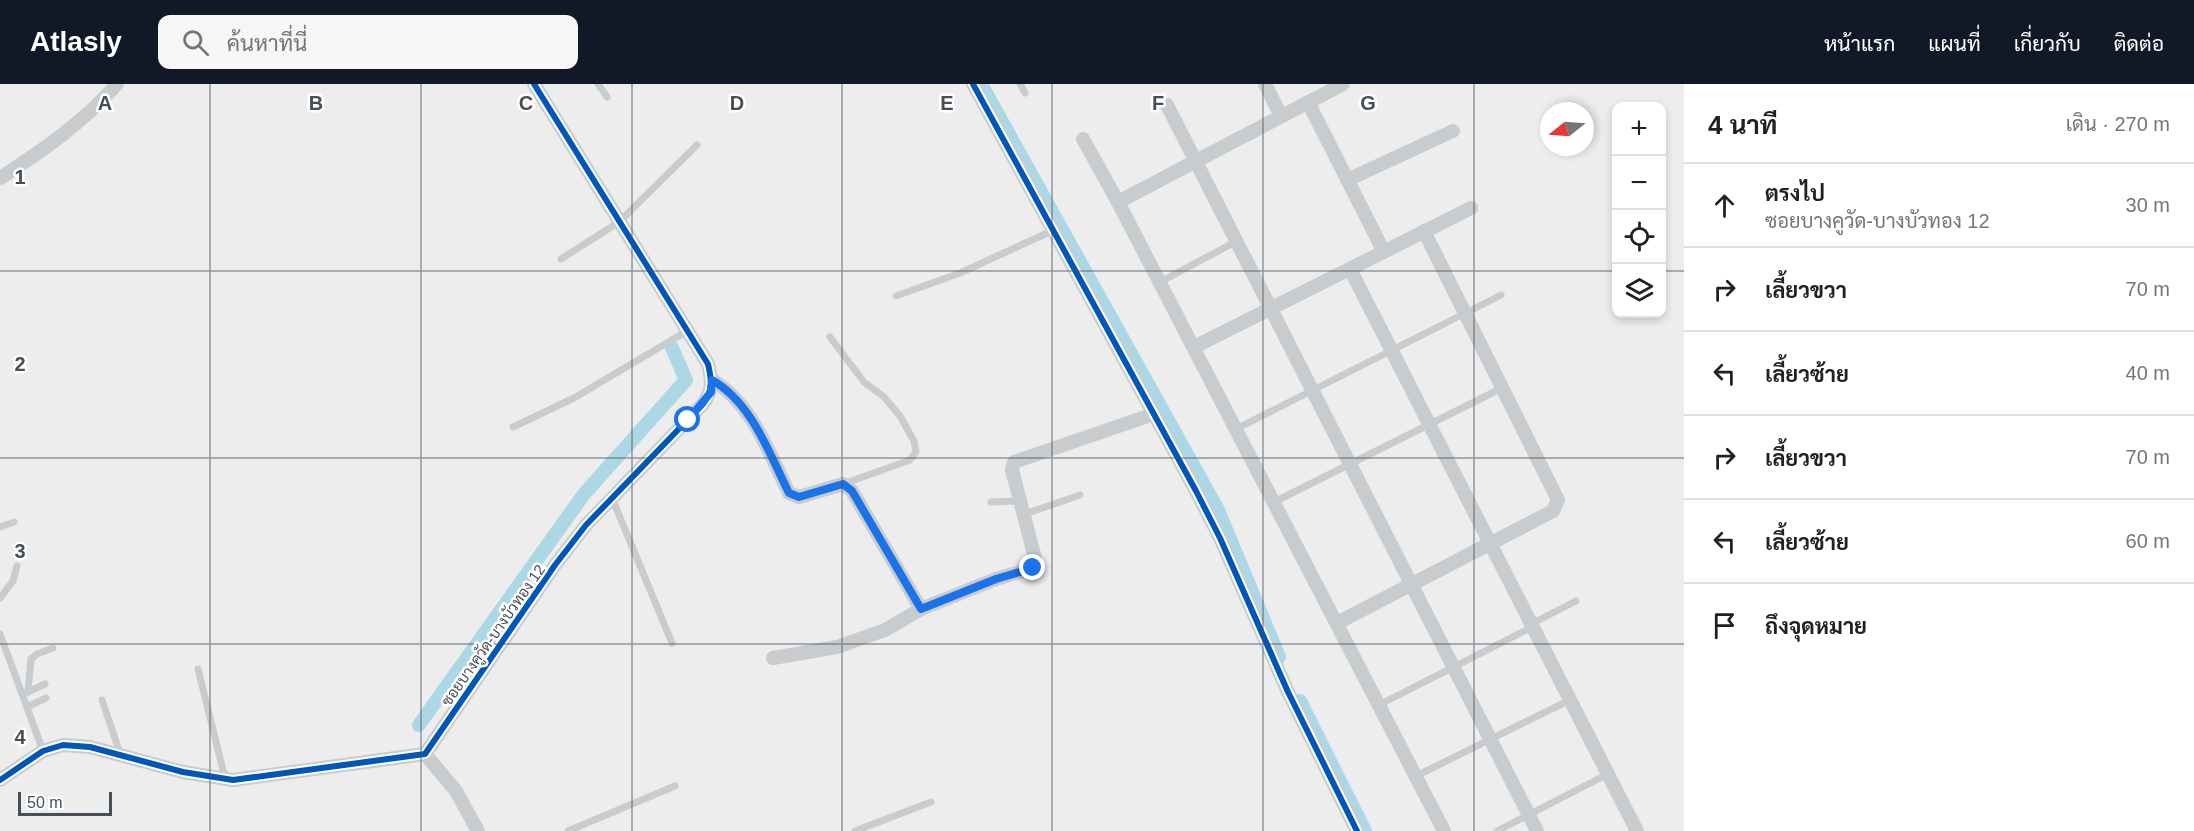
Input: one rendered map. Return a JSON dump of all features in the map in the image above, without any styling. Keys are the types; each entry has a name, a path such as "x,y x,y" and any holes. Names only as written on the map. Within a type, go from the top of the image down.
{"street":[{"path":"0,178 32,157 98,106 117,84"},
{"path":"534,84 619,222 690,330 708,364 712,380 728,389 753,422 789,493 799,497 843,484 852,491 921,609"},
{"path":"973,84 1220,538 1288,692 1357,831"},
{"path":"1265,84 1281,116"},
{"path":"1118,201 1343,84"},
{"path":"1308,102 1384,252"},
{"path":"1167,105 1413,583 1537,831"},
{"path":"1347,180 1453,131"},
{"path":"1083,139 1118,201 1444,831"},
{"path":"1194,347 1471,208"},
{"path":"1337,623 1553,512 1558,500 1424,231"},
{"path":"1350,269 1637,831"},
{"name":"ซอยบางคูวัด-บางบัวทอง 12","path":"425,754 555,565 612,498 703,404 711,392 712,380"},
{"path":"773,658 837,647 885,630 921,609 996,579 1033,568 1035,558 1011,466 1014,462 1154,414"},
{"path":"0,780 43,751 63,745 90,747 183,772 233,780 425,754 456,791 478,831"}],"lane":[{"path":"598,84 607,97"},
{"path":"1020,84 1025,93"},
{"path":"561,259 619,222 697,145"},
{"path":"896,296 960,273 1054,230"},
{"path":"1160,282 1237,241"},
{"path":"1236,429 1501,295"},
{"path":"513,427 574,398 690,330"},
{"path":"830,337 864,382 884,397 900,416 914,441 916,452 910,460 843,484"},
{"path":"1274,502 1502,388"},
{"path":"991,502 1023,508 1080,495"},
{"path":"612,498 672,644"},
{"path":"0,527 14,522"},
{"path":"0,598 13,580 17,566"},
{"path":"1379,705 1576,601"},
{"path":"0,634 25,693 27,706 43,751"},
{"path":"25,693 32,659 37,654 53,648"},
{"path":"198,669 225,778"},
{"path":"25,693 45,684"},
{"path":"27,706 46,698"},
{"path":"102,700 121,756"},
{"path":"1416,776 1570,700"},
{"path":"1497,831 1608,774"},
{"path":"568,831 675,786"},
{"path":"855,831 931,802"}],"waterway":[{"path":"981,84 1218,510 1279,657"},
{"path":"419,725 584,494 686,380 672,348"},
{"path":"1300,701 1365,831"}],"cycle path":[{"path":"0,780 43,751 63,745 90,747 183,772 233,780 425,754 555,565 586,525 703,404 711,385 708,364 534,84"},
{"path":"973,84 1196,491 1220,538 1288,692 1357,831"}],"route":[{"path":"688,420 711,392 712,380 728,389 753,422 789,493 794,497 799,497 843,484 852,491 921,609 996,579 1033,568"}]}
